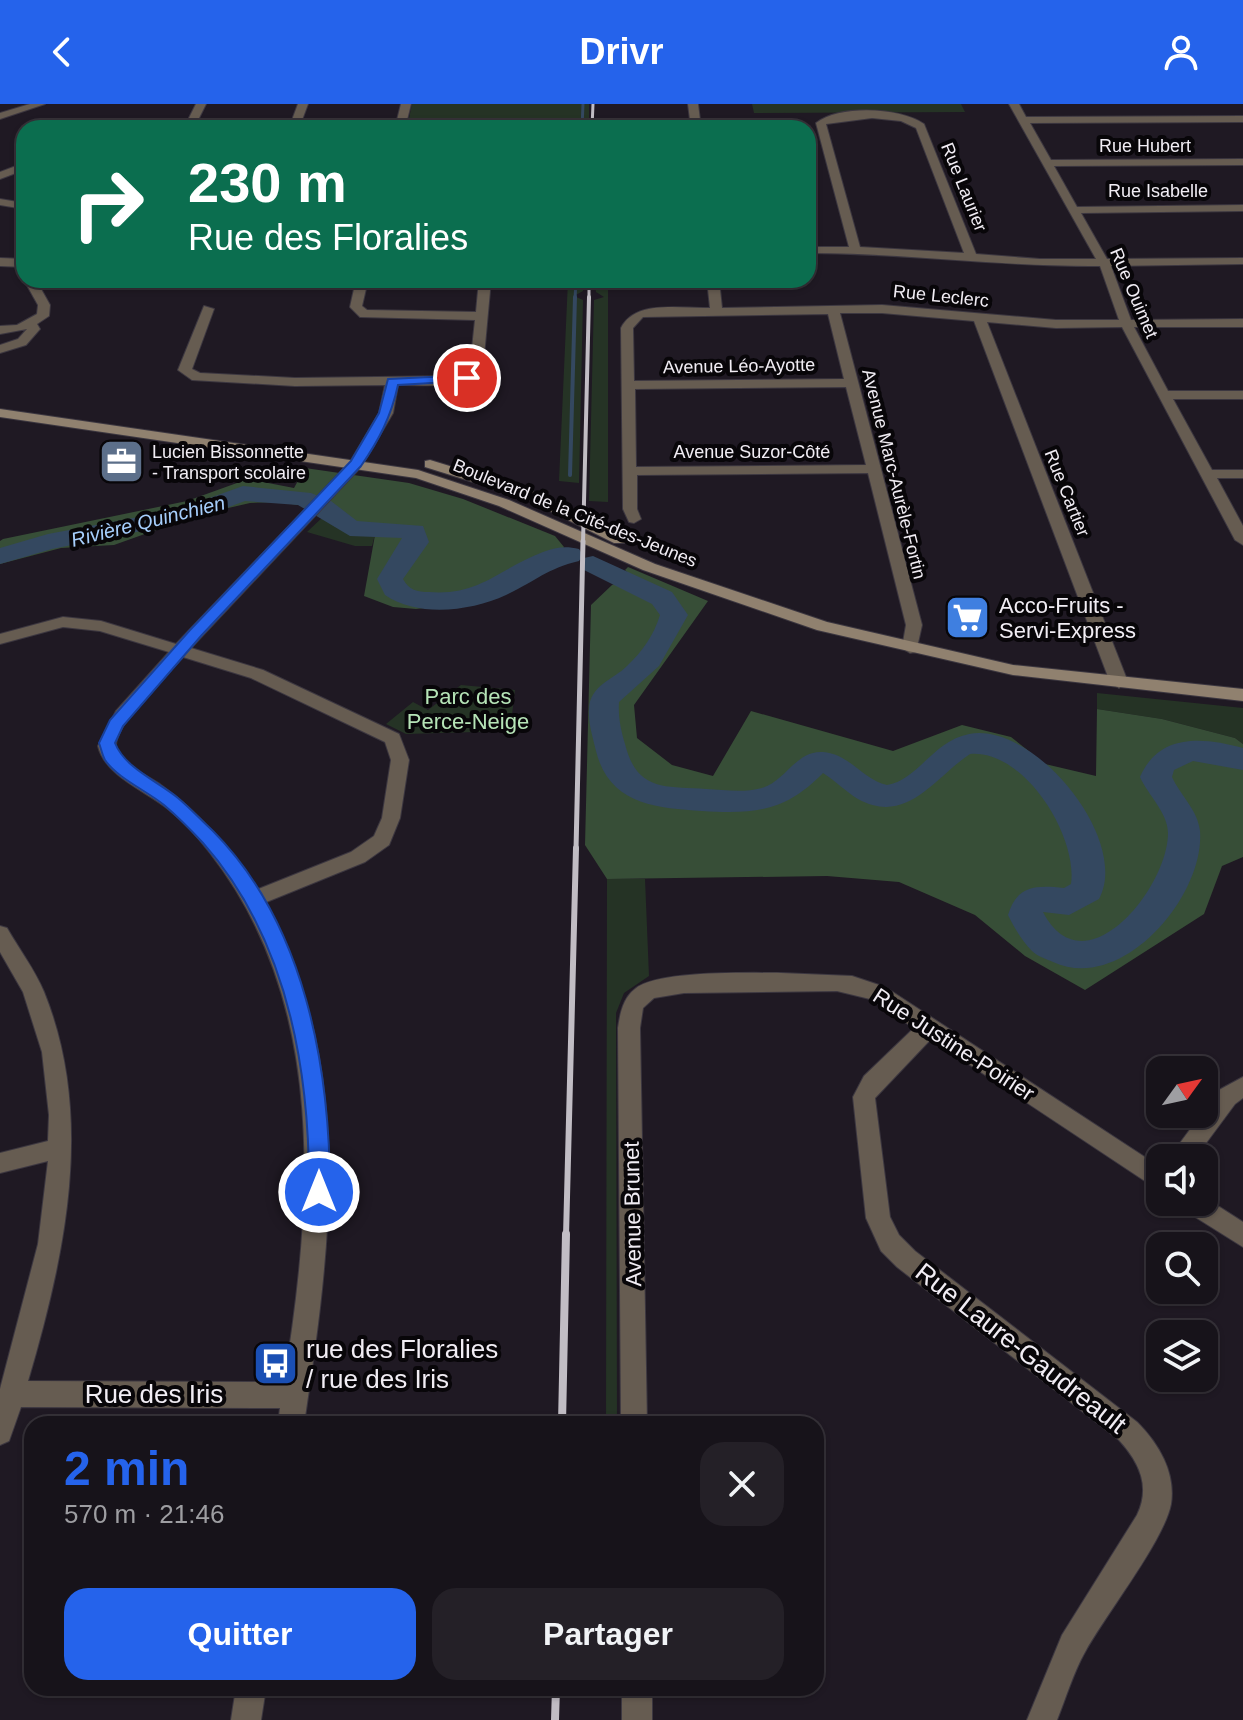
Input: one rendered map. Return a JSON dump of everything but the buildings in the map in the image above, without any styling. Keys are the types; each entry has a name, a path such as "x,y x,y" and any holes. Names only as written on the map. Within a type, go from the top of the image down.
{"main road":[{"name":"Boulevard de la Cité-des-Jeunes","path":"0,413 213,445 257,446 360,458 465,488 649,567 823,626 1013,670 1243,695"}],"street":[{"path":"0,116 40,104"},
{"name":"Rue Ouimet","path":"1014,104 1103,262 1127,324 1243,540"},
{"name":"Rue Laurier","path":"855,249 821,123 834,117 903,117 916,120 920,126 970,248 970,257"},
{"path":"1024,120 1243,119"},
{"name":"Rue Hubert","path":"1048,163 1243,162"},
{"name":"Rue Isabelle","path":"1074,210 1243,208"},
{"path":"816,250 855,249 1033,263 1243,261"},
{"path":"0,330 31,324 43,316 45,309 34,288"},
{"path":"360,288 356,307 364,314 481,316"},
{"path":"208,309 185,370 192,376 295,382 459,380 470,375 476,367 484,288"},
{"path":"714,288 716,310"},
{"name":"Avenue Marc-Aurèle-Fortin","path":"833,309 914,625 910,648"},
{"name":"Rue Leclerc","path":"627,385 627,328 636,315 652,311 889,309 979,318 1127,324 1243,323"},
{"name":"Rue Cartier","path":"979,318 1119,682"},
{"path":"0,349 25,340 34,329 31,324"},
{"path":"292,1416 317,1240 317,1114 309,1053 295,994 273,936 253,899 201,830 172,802 117,763 108,751 108,739 116,723 181,649 360,458 386,413 392,381"},
{"name":"Avenue Léo-Ayotte","path":"627,385 852,383"},
{"path":"627,385 630,513 634,519"},
{"path":"1164,395 1243,395"},
{"name":"Avenue Suzor-Côté","path":"629,471 875,469"},
{"path":"1207,474 1243,474"},
{"path":"0,639 56,623 85,622 181,649 281,684 387,735 400,751 391,818 378,844 351,860 253,899"},
{"path":"0,1432 53,1233 61,1148 60,1109 51,1042 34,993 4,948"},
{"name":"Rue Justine-Poirier","path":"634,1004 649,991 671,985 845,983 874,991 1146,1171"},
{"name":"Avenue Brunet","path":"634,1004 629,1028 634,1416"},
{"name":"Rue Laure-Gaudreault","path":"930,1026 872,1083 864,1097 878,1218 885,1236 906,1259 1128,1431 1150,1459 1158,1481 1153,1514 1072,1645 1042,1720"},
{"path":"1192,1144 1227,1097 1243,1086"},
{"path":"0,1163 61,1148"},
{"path":"1213,1216 1243,1236"},
{"name":"Rue des Iris","path":"11,1394 296,1395"},
{"path":"246,1720 250,1696"},
{"path":"637,1696 637,1720"}],"green space":[{"path":"412,104 589,104 589,120 409,120"},
{"path":"752,104 961,104 965,112 754,113"},
{"path":"568,288 583,288 574,296 583,300 579,483 559,481"},
{"path":"595,288 608,288 608,502 589,501 594,300 604,297"},
{"path":"305,468 409,483 463,499 555,536 564,547 551,567 483,601 416,609 393,607 364,596 375,535 336,527 326,517 325,509 278,502 250,503 198,515 114,545 61,548 0,564 0,541 3,539 187,501 248,479 294,488"},
{"path":"325,515 334,525 347,531 375,534 372,546 355,546 307,532"},
{"path":"628,567 708,601 634,705 637,738 672,765 713,776 751,711 893,751 962,725 1011,737 1045,764 1096,776 1097,709 1162,719 1235,738 1243,744 1243,857 1222,866 1204,914 1085,990 1025,956 975,915 899,882 827,876 607,879 585,845 591,605 612,585 632,577 625,570"},
{"name":"Parc des Perce-Neige","path":"461,685 515,690 510,731 406,734 386,724 413,702 428,710"},
{"path":"1097,693 1243,708 1243,744 1235,738 1162,719 1097,709"},
{"path":"607,879 645,879 649,976 624,993 616,1013 617,1416 606,1416"}],"waterway":[{"path":"582,120 583,104"},
{"path":"575,299 576,288"},
{"path":"570,475 575,297"},
{"name":"Rivière Quinchien","path":"0,556 48,542 182,516 243,493 302,498 322,506 350,528 414,531 416,542 399,561 390,579 395,590 419,600 451,600 482,594 501,587 553,557 570,555"},
{"name":"Rivière Quinchien","path":"593,564 662,598 674,615 668,631 649,659 635,675 606,697 605,725 613,759 622,776 634,787 663,797 749,801 774,796 795,783 813,763 824,762 834,765 877,795 887,796 911,789 960,747 972,743 994,745 1016,756 1038,773 1074,820 1085,846 1090,870 1087,890 1069,902 1038,898 1028,905 1025,915 1045,943 1070,954 1097,953 1124,940 1148,919 1168,892 1180,862 1184,832 1180,817 1156,777 1161,765 1169,757 1193,750 1220,752 1243,759"}],"railway":[{"path":"592,120 593,104"},
{"path":"589,288 589,297"},
{"path":"583,543 589,297"},
{"path":"576,850 583,541"},
{"path":"566,1236 576,848"},
{"path":"562,1416 566,1234"},
{"path":"555,1720 556,1696"}],"place":[{"name":"Lucien Bissonnette - Transport scolaire","path":"121,462"},
{"name":"Acco-Fruits - Servi-Express","path":"968,618"},
{"name":"rue des Floralies / rue des Iris","path":"275,1364"}],"route":[{"path":"319,1192 320,1141 309,1053 291,981 273,936 243,883 210,839 172,802 113,759 107,743 116,723 195,633 356,464 386,413 392,381 453,381 467,378"}]}
